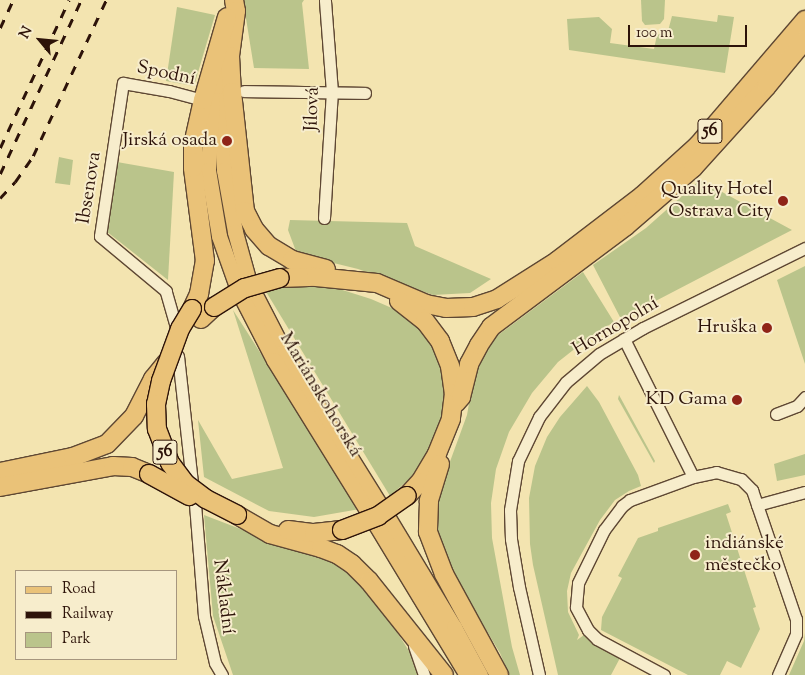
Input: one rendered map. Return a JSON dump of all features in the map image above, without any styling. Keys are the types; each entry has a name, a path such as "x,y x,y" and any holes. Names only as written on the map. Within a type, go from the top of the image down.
{"highway":[{"path":"197,314 205,261 193,168 193,146 203,100 231,7 236,11 230,56 232,92 243,203 250,222 264,241 279,253 306,265 336,271 350,279"},
{"name":"56","path":"604,234 698,145 805,20"},
{"name":"56","path":"0,486 94,468 132,467 163,480 201,505 288,530 314,533 342,530 378,516 407,496 437,461 452,413 461,397 470,364 492,327 560,267 604,234 650,207 706,155 805,40"},
{"name":"56","path":"238,515 206,499 186,484 174,469 165,452 158,429 156,404 161,381 197,314 214,307 246,288 280,278 299,276 350,279 376,283 426,304 457,309 482,305 497,300 560,267"},
{"name":"56","path":"350,279 395,299 425,321 440,341 450,366 452,413"},
{"name":"56","path":"0,472 73,457 107,444 134,416 153,379 174,357"},
{"path":"437,461 430,501 428,532 444,574 499,675"},
{"path":"238,515 270,534 321,548 345,559 369,580 444,675"}],"main road":[{"name":"Mariánskohorská","path":"231,7 213,92 208,170 219,236 244,287 284,351 467,675"},
{"name":"Mariánskohorská","path":"378,515 454,627 480,675"}],"street":[{"name":"Jílová","path":"324,218 332,92 325,0"},
{"name":"Spodní","path":"123,83 170,90 203,100"},
{"name":"Ibsenova","path":"123,83 100,236 166,291 176,327"},
{"path":"244,90 365,93"},
{"name":"Hornopolní","path":"539,675 519,587 512,544 510,510 515,473 532,427 556,394 586,363 624,339 805,248"},
{"path":"624,339 693,477"},
{"path":"174,357 192,482"},
{"path":"776,414 797,406 805,397"},
{"path":"664,675 597,639 580,618 576,608 575,595 578,583 604,530 622,506 630,500 693,477 716,472 741,479 752,490 800,620 794,642 778,675"},
{"path":"757,505 805,492"},
{"name":"Nákladní","path":"195,504 204,616 215,663 222,675"},
{"path":"400,621 418,653 424,675"},
{"name":"Nákladní","path":"212,675 215,663"}],"green space":[{"path":"243,0 304,0 302,3 309,69 254,68"},
{"path":"641,0 665,0 664,19 660,24 645,25 642,21"},
{"path":"177,7 215,15 194,86 166,81"},
{"path":"718,15 734,17 725,73 569,50 567,19 599,17 612,29 610,43 654,49 657,35 668,31 672,16 717,22"},
{"path":"59,157 73,160 70,185 55,183"},
{"path":"117,162 174,172 168,280 106,231"},
{"path":"700,180 792,230 621,319 593,265 646,228"},
{"path":"290,220 407,223 415,246 491,279 470,293 433,295 358,269 297,254 288,230"},
{"path":"805,266 805,364 777,280"},
{"path":"583,272 614,322 591,336 558,362 532,393 509,432 496,469 491,503 492,538 512,647 520,675 509,675 500,653 461,588 438,540 436,500 467,415 473,381 490,341"},
{"path":"293,283 333,287 371,299 401,312 427,335 441,363 446,390 442,419 431,450 416,473 390,496 265,290"},
{"path":"233,310 360,509 314,517 269,511 204,477 198,420 232,479 283,468"},
{"path":"587,386 599,402 638,475 641,486 615,500 600,520 571,573 567,591 568,612 579,635 577,640 584,635 620,658 611,675 558,675 533,565 530,544 529,498 535,466 547,437 560,417"},
{"path":"619,395 655,461 654,463 618,399"},
{"path":"805,454 805,475 777,481 774,464"},
{"path":"728,504 731,512 726,514 756,607 753,608 760,629 741,668 727,661 720,675 688,675 601,630 602,617 622,578 618,576 638,538 658,531 658,528"},
{"path":"204,515 243,530 282,539 331,559 359,581 388,618 416,662 418,675 233,675 213,616"},
{"path":"805,633 805,675 789,675 804,641"}],"railway":[{"path":"0,28 13,0"},
{"path":"0,148 69,0"},
{"path":"0,174 81,0"},
{"path":"0,198 15,182 33,156 106,0"}],"place":[{"name":"Jirská osada","path":"227,141"},
{"name":"Quality Hotel Ostrava City","path":"783,201"},
{"name":"Hruška","path":"767,328"},
{"name":"KD Gama","path":"737,400"},
{"name":"indiánské městečko","path":"695,555"}]}
